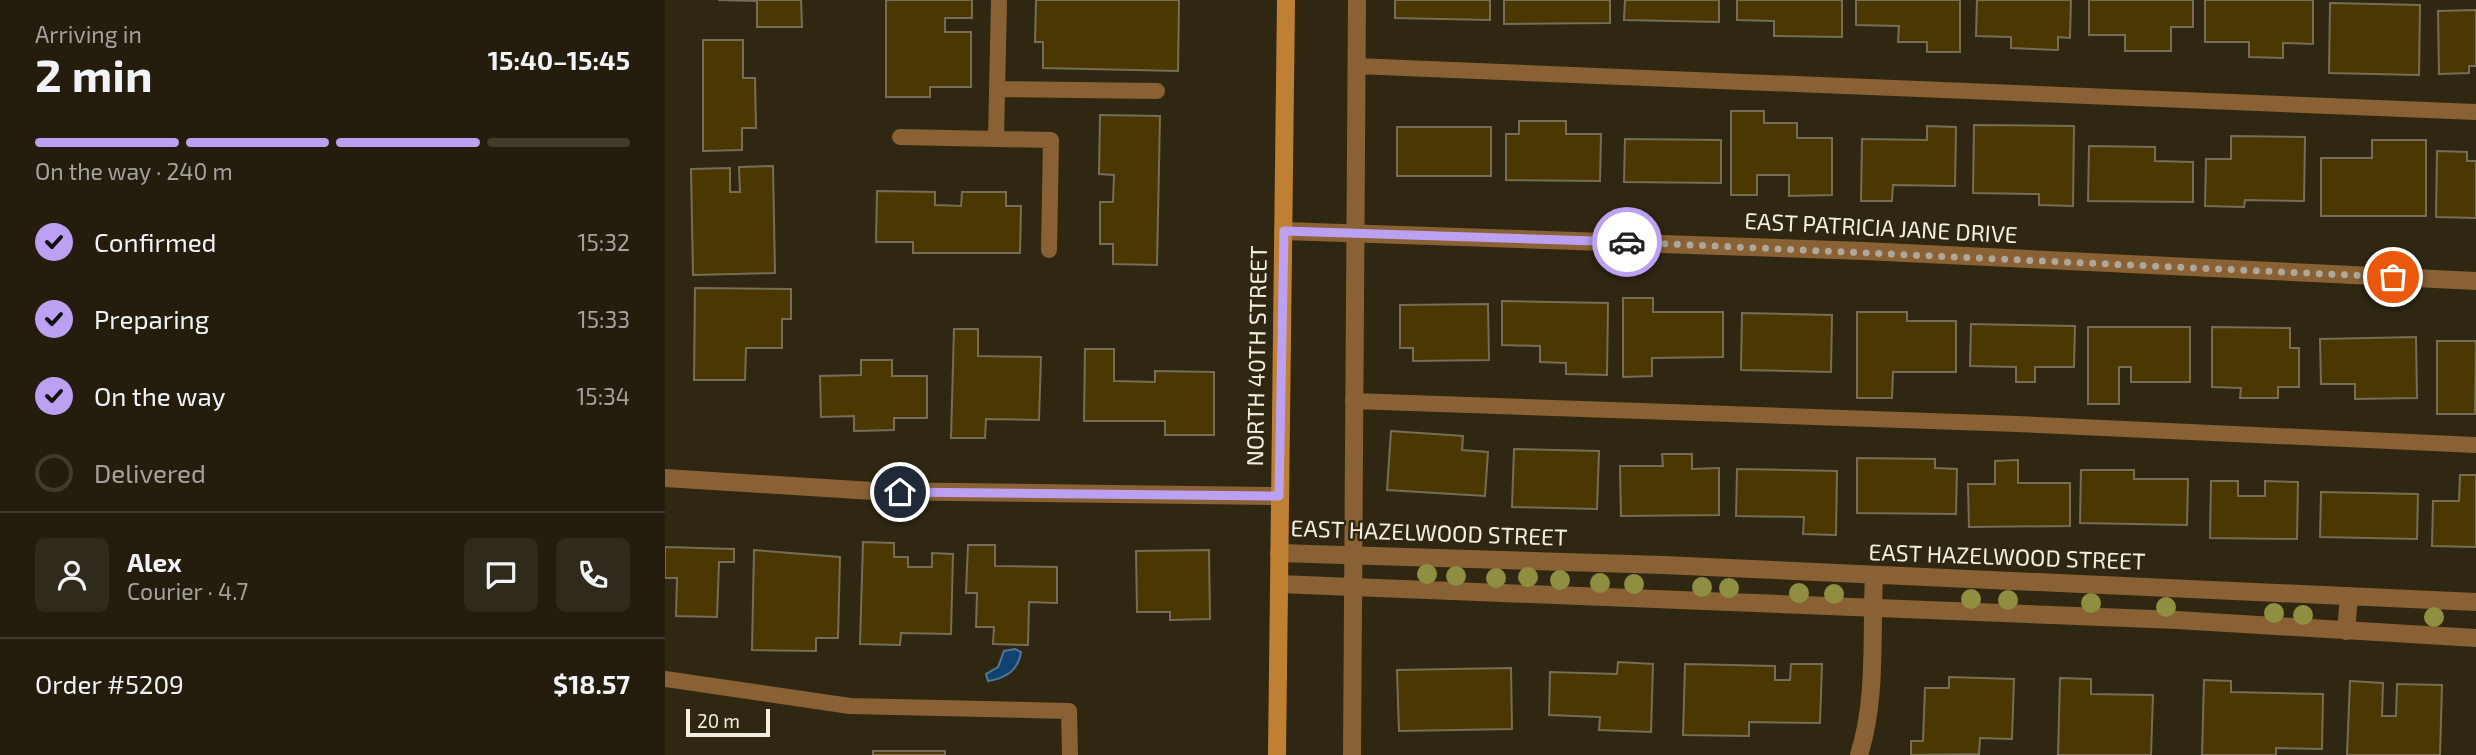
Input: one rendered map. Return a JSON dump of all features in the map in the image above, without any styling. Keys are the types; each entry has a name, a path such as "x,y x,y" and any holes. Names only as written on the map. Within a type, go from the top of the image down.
{"main road":[{"name":"NORTH 40TH STREET","path":"1277,755 1286,0"}],"street":[{"path":"1352,755 1353,232 1357,0"},
{"name":"EAST PATRICIA JANE DRIVE","path":"1284,231 2476,281"},
{"name":"EAST HAZELWOOD STREET","path":"665,478 873,491 1279,496"},
{"name":"EAST HAZELWOOD STREET","path":"1279,553 1663,565 2476,602"},
{"path":"1662,598 1663,565"},
{"path":"1859,755 1865,736 1871,685 1874,576"},
{"path":"1279,584 1872,607 2476,638"},
{"path":"2346,631 2349,596"}],"lane":[{"path":"996,139 999,0"},
{"path":"1356,66 2476,112"},
{"path":"997,89 1157,92"},
{"path":"900,137 1051,140 1049,250"},
{"path":"1353,401 2017,424 2476,445"},
{"path":"665,679 850,706 1069,710 1070,755"}],"water":[{"path":"1015,649 1021,652 1014,669 1006,676 988,681 986,674 998,667 1004,651"}],"building":[{"path":"718,0 801,0 802,27 757,27 757,1"},
{"path":"886,0 972,0 972,18 945,18 945,32 971,32 971,87 930,87 930,97 886,97"},
{"path":"1036,0 1179,0 1178,71 1043,68 1043,42 1035,42"},
{"path":"1395,0 1490,0 1490,20 1395,18"},
{"path":"1504,0 1610,0 1610,23 1504,24"},
{"path":"1625,0 1719,0 1719,22 1624,20"},
{"path":"1737,0 1842,0 1842,37 1774,36 1774,21 1737,20"},
{"path":"1856,0 1960,0 1960,52 1927,52 1927,42 1898,42 1899,26 1856,25"},
{"path":"1977,0 2071,0 2070,38 2058,37 2058,50 2011,48 2011,37 1976,36"},
{"path":"2089,0 2193,0 2193,27 2171,27 2171,51 2125,51 2125,35 2089,35"},
{"path":"2205,0 2313,0 2313,44 2283,43 2283,58 2249,57 2249,42 2205,42"},
{"path":"2330,3 2420,5 2419,75 2329,73"},
{"path":"2476,10 2476,66 2469,66 2469,73 2439,74 2438,11"},
{"path":"703,40 743,40 743,78 755,78 756,128 742,128 742,150 703,151"},
{"path":"1731,111 1764,111 1764,123 1797,123 1797,138 1832,138 1832,195 1789,196 1789,175 1757,175 1757,195 1731,195"},
{"path":"1100,115 1160,116 1157,265 1113,264 1113,244 1100,244 1100,202 1113,202 1114,175 1099,174"},
{"path":"1519,121 1566,121 1566,134 1601,134 1600,181 1506,180 1506,134 1519,134"},
{"path":"1974,125 2074,126 2073,206 2039,205 2039,194 1973,193"},
{"path":"1927,126 1956,127 1955,186 1893,185 1892,201 1861,201 1862,139 1927,140"},
{"path":"1397,127 1491,127 1491,176 1397,176"},
{"path":"2231,136 2305,137 2304,201 2245,200 2244,207 2205,206 2206,159 2231,159"},
{"path":"1625,139 1721,140 1721,183 1624,182"},
{"path":"2372,140 2426,140 2426,216 2321,216 2321,158 2372,158"},
{"path":"2089,146 2155,147 2155,161 2193,162 2193,202 2088,201"},
{"path":"2437,151 2467,152 2467,161 2476,161 2476,218 2436,217"},
{"path":"773,166 775,273 693,275 691,169 730,168 730,192 740,192 739,167"},
{"path":"877,191 935,192 935,205 961,206 962,192 1006,192 1006,206 1021,206 1020,253 913,253 913,242 876,242"},
{"path":"695,288 791,289 791,319 782,319 782,348 746,348 745,380 694,380"},
{"path":"1623,298 1653,298 1653,312 1723,312 1723,357 1652,358 1652,376 1623,377"},
{"path":"1502,301 1608,303 1607,375 1566,374 1566,363 1540,362 1540,346 1502,345"},
{"path":"1488,304 1489,360 1413,361 1413,348 1400,348 1400,305"},
{"path":"1857,312 1907,312 1907,321 1956,321 1956,372 1893,372 1892,398 1857,398"},
{"path":"1742,313 1832,315 1831,372 1741,370"},
{"path":"1971,324 2075,326 2074,367 2035,367 2035,382 2016,382 2016,367 1970,366"},
{"path":"2088,327 2190,327 2190,382 2131,382 2131,367 2119,367 2119,404 2088,404"},
{"path":"2212,327 2290,328 2290,348 2299,348 2299,387 2278,387 2278,398 2240,398 2241,388 2212,387"},
{"path":"954,329 978,329 978,356 1041,357 1039,420 986,419 985,438 951,438"},
{"path":"2416,337 2417,398 2355,399 2355,384 2321,384 2320,339"},
{"path":"2437,341 2476,341 2475,414 2437,414"},
{"path":"1085,349 1114,349 1114,381 1155,382 1155,371 1214,372 1214,435 1165,435 1165,421 1084,421"},
{"path":"861,360 892,360 892,376 927,376 927,418 894,418 894,430 854,431 854,416 821,417 820,376 861,375"},
{"path":"1391,431 1463,436 1462,450 1488,452 1485,496 1387,490"},
{"path":"1514,449 1599,451 1597,509 1512,507"},
{"path":"1662,454 1692,454 1692,469 1719,468 1719,515 1621,516 1620,466 1663,466"},
{"path":"1857,458 1935,459 1935,468 1957,469 1956,514 1857,513"},
{"path":"2018,460 2018,483 2070,483 2070,526 1969,527 1968,484 1995,484 1995,461"},
{"path":"1737,469 1837,471 1836,535 1803,534 1804,517 1736,516"},
{"path":"2081,470 2134,470 2134,479 2188,479 2187,525 2080,523"},
{"path":"2460,475 2476,475 2476,547 2432,546 2433,501 2459,501"},
{"path":"2211,481 2238,481 2238,496 2265,496 2265,481 2298,482 2297,539 2210,538"},
{"path":"2321,492 2418,494 2417,539 2320,537"},
{"path":"863,542 894,543 894,557 908,557 908,567 932,567 932,553 953,554 951,634 901,633 900,645 860,644"},
{"path":"968,545 995,545 995,566 1057,567 1057,603 1029,602 1028,645 993,644 994,627 976,627 977,593 966,593"},
{"path":"665,547 734,549 734,562 719,562 717,617 676,616 677,578 665,578"},
{"path":"754,550 840,557 838,638 816,638 816,651 752,650"},
{"path":"1209,550 1210,619 1170,620 1170,612 1137,612 1136,551"},
{"path":"1618,662 1653,664 1651,732 1599,730 1600,717 1549,715 1550,672 1617,674"},
{"path":"1685,664 1775,666 1775,680 1790,680 1791,664 1822,664 1820,723 1749,722 1749,736 1683,735"},
{"path":"1511,668 1512,729 1399,731 1397,670"},
{"path":"1949,677 2014,679 2012,739 1980,738 1979,754 1911,755 1911,741 1923,741 1925,688 1949,688"},
{"path":"2060,678 2091,679 2091,694 2153,695 2151,755 2058,755"},
{"path":"2204,680 2231,681 2231,692 2323,694 2322,749 2276,748 2276,755 2202,755"},
{"path":"2350,681 2383,683 2382,716 2396,716 2397,684 2442,685 2440,755 2347,755"},
{"path":"873,751 945,751 945,755 873,755"}],"way so far":[{"path":"1627,242 2393,277"}],"route":[{"path":"900,492 1279,496 1284,231 1391,232 1627,242"}]}
